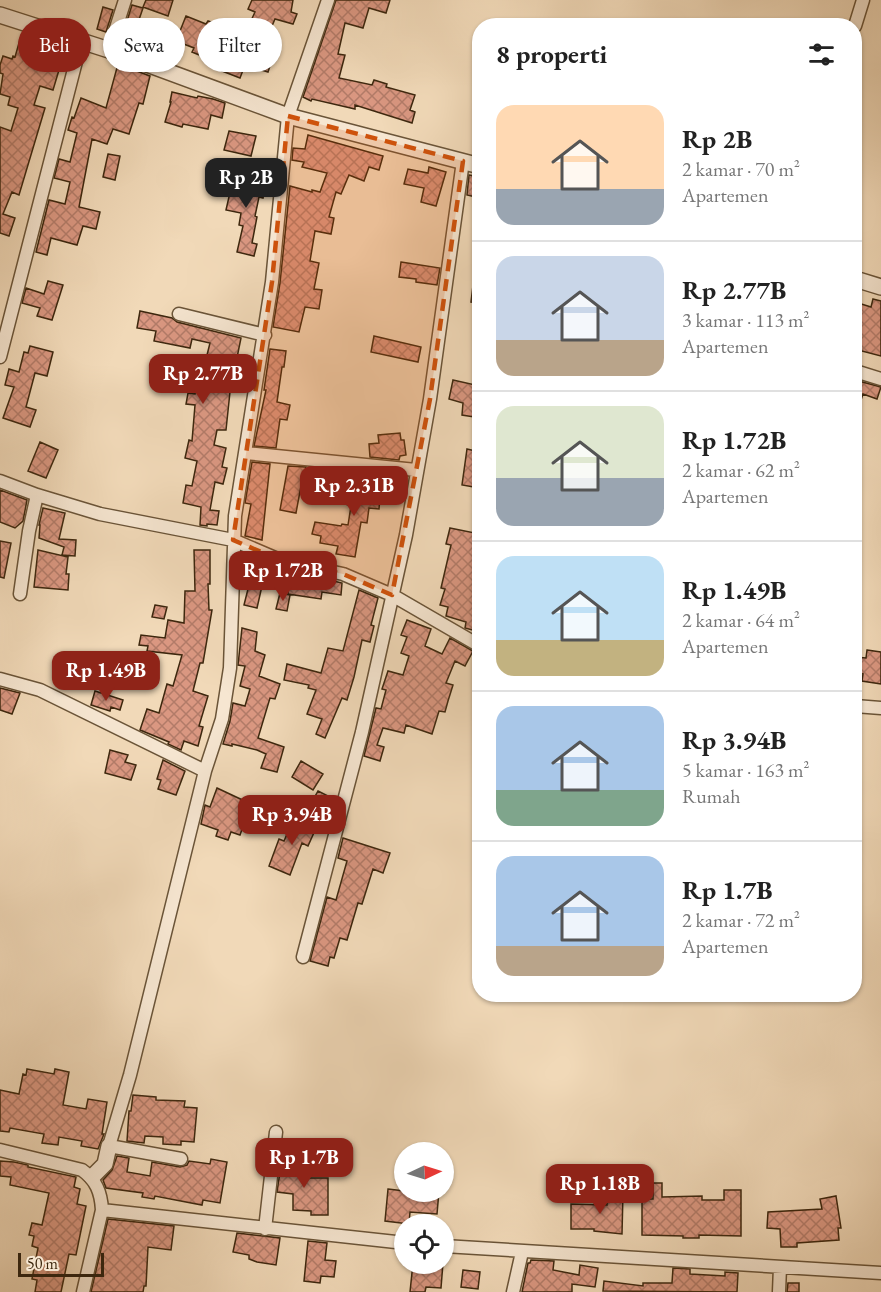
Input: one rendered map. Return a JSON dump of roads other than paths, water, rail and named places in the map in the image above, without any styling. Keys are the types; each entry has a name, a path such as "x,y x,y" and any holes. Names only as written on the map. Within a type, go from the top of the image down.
{"street":[{"path":"119,18 125,0"},
{"path":"92,1177 105,1164 130,1075 205,771 222,719 230,668 233,540 272,282 288,116 328,0"},
{"path":"857,18 863,0"},
{"path":"0,15 18,21"},
{"path":"0,357 73,72"},
{"path":"169,72 288,116 472,164"},
{"path":"303,957 362,732 406,535 430,399 463,161"},
{"path":"862,281 881,287"},
{"path":"178,314 265,335"},
{"path":"862,373 881,379"},
{"path":"245,453 416,470"},
{"path":"0,481 100,514 233,540 282,561 344,573 392,595 472,641"},
{"path":"20,594 37,495"},
{"path":"0,679 40,690 205,771"},
{"path":"862,707 881,708"},
{"path":"265,1228 276,1132"},
{"path":"109,1146 181,1159"},
{"path":"0,1150 82,1170 92,1177 101,1198 102,1210 83,1292"},
{"path":"102,1210 394,1242"},
{"path":"454,1247 615,1255 881,1274"},
{"path":"513,1292 522,1252"},
{"path":"778,1292 780,1267"}]}
